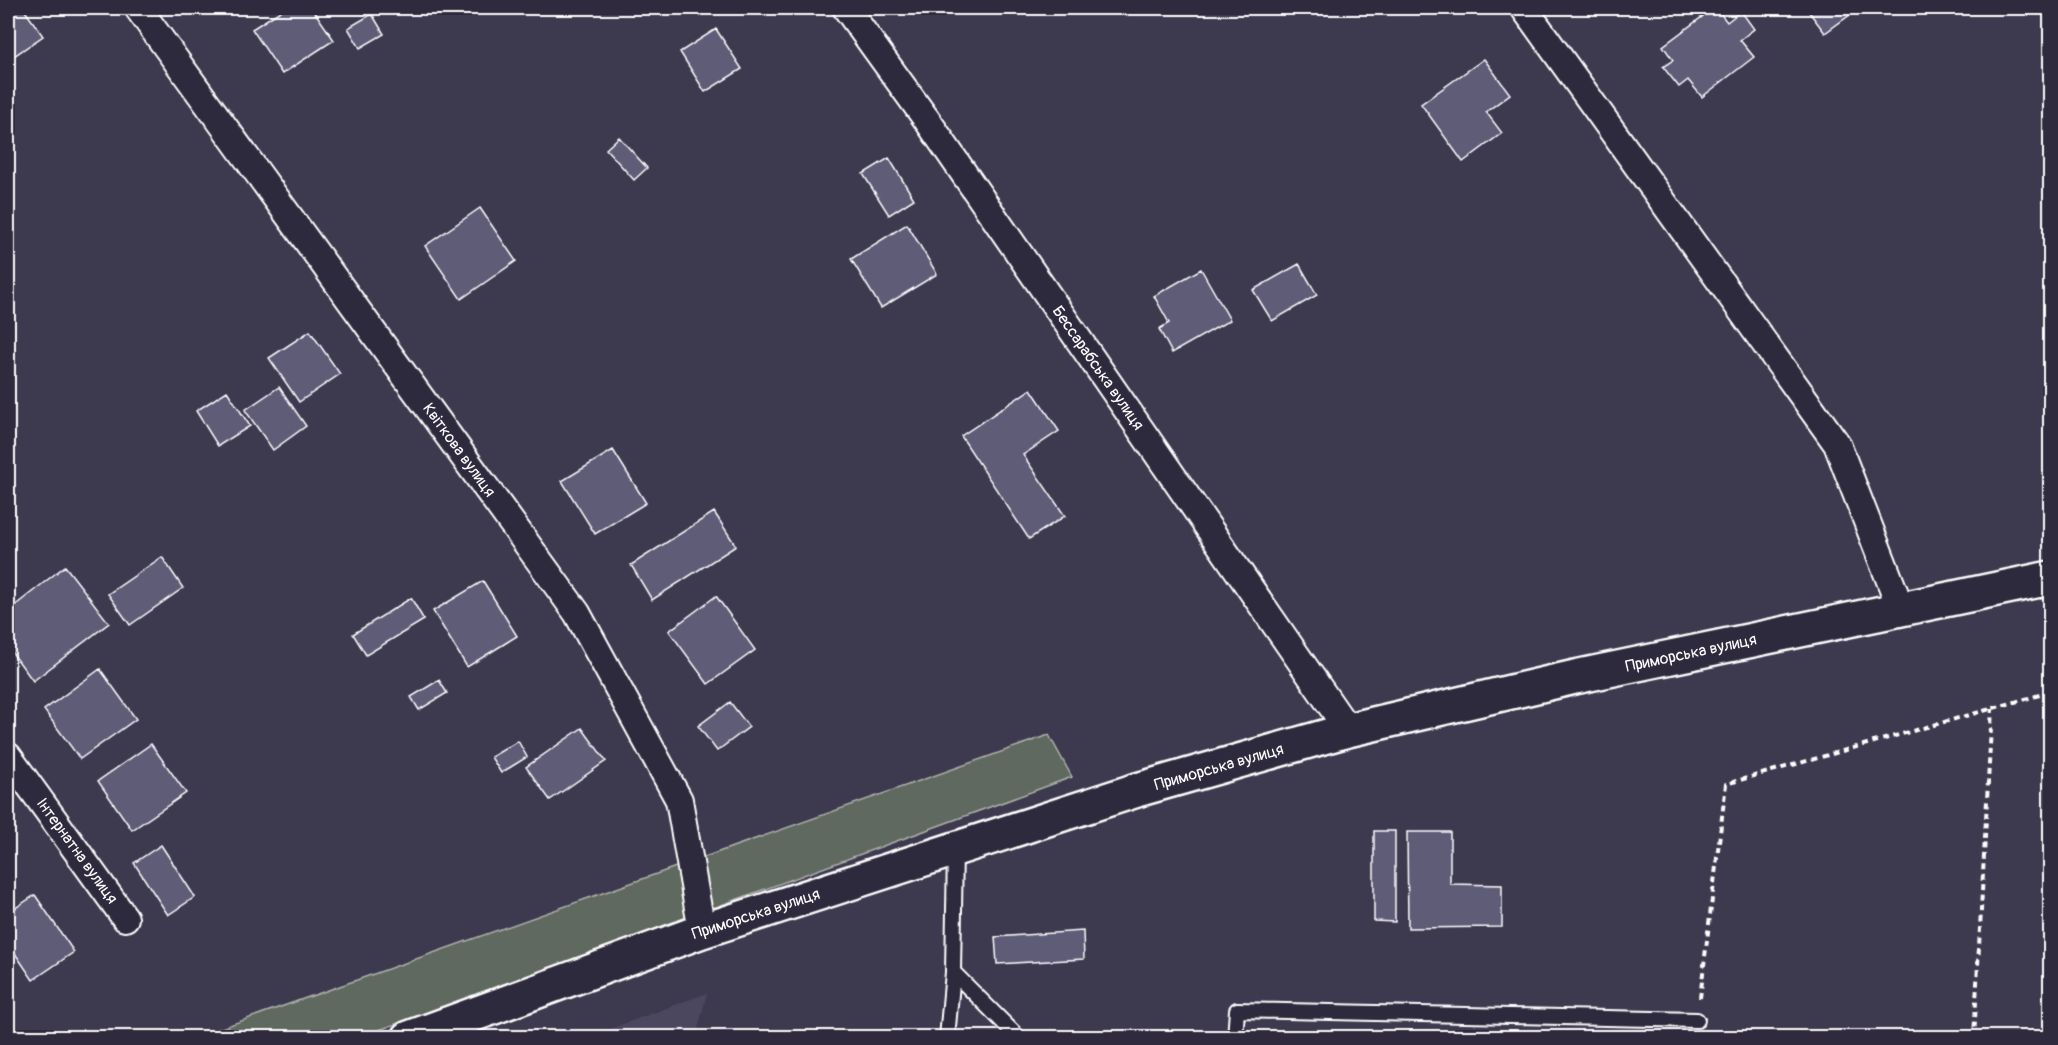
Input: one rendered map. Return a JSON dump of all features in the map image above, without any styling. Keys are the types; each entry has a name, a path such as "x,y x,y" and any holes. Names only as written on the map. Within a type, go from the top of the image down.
{"street":[{"name":"Квіткова вулиця","path":"138,8 577,613 679,800 702,931"},
{"name":"Бессарабська вулиця","path":"846,8 934,130 1348,730"},
{"path":"1524,8 1837,444 1901,609"},
{"name":"Приморська вулиця","path":"410,1038 702,931 1137,790 1348,730 1575,677 2050,578"},
{"name":"Інтернатна вулиця","path":"8,756 125,918"}],"lane":[{"path":"947,1038 953,972 956,849"},
{"path":"953,972 1019,1038"},
{"path":"1235,1038 1237,1010 1697,1020"}],"path":[{"path":"1697,1020 1726,784 2050,692"},
{"path":"1974,1038 1992,709"}],"shaded area":[{"path":"1049,735 1072,777 360,1037 193,1038"},
{"path":"707,993 696,1037 588,1037"}],"building":[{"path":"8,8 23,8 43,36 8,60"},
{"path":"285,8 312,8 334,40 282,74 252,29"},
{"path":"1714,8 1727,22 1741,11 1754,29 1740,40 1754,57 1702,97 1688,80 1679,87 1663,67 1673,60 1663,46"},
{"path":"1806,8 1846,8 1851,14 1825,33"},
{"path":"372,14 384,34 360,48 348,28"},
{"path":"716,29 742,69 705,92 680,52"},
{"path":"1484,59 1510,94 1486,112 1502,133 1463,162 1421,104"},
{"path":"619,137 647,168 634,180 606,149"},
{"path":"889,158 914,199 889,215 863,174"},
{"path":"480,208 516,261 461,299 425,246"},
{"path":"907,224 937,274 881,308 851,259"},
{"path":"1299,264 1317,295 1272,321 1253,290"},
{"path":"1201,269 1230,320 1172,353 1159,329 1169,323 1154,296"},
{"path":"310,331 340,374 299,402 269,358"},
{"path":"279,387 306,426 273,450 245,410"},
{"path":"1031,389 1059,431 1023,455 1065,516 1029,539 961,436"},
{"path":"227,391 250,426 218,446 196,411"},
{"path":"613,450 646,503 595,534 562,481"},
{"path":"714,512 736,546 652,600 631,565"},
{"path":"162,557 183,588 130,625 108,594"},
{"path":"65,566 109,623 33,681 8,647 8,611"},
{"path":"483,581 517,636 467,667 433,611"},
{"path":"716,596 755,650 708,684 669,631"},
{"path":"411,598 424,620 366,655 353,634"},
{"path":"100,669 136,719 80,759 44,710"},
{"path":"439,680 447,693 419,710 411,697"},
{"path":"730,702 749,727 717,751 698,726"},
{"path":"582,728 606,761 550,800 526,767"},
{"path":"518,741 527,757 501,773 491,757"},
{"path":"151,744 186,793 132,830 98,781"},
{"path":"1374,831 1395,831 1395,922 1374,921"},
{"path":"1407,832 1450,832 1450,884 1502,885 1502,927 1408,928"},
{"path":"161,845 195,897 168,915 134,863"},
{"path":"35,895 74,952 33,980 8,943 8,913"},
{"path":"1083,931 1084,959 997,964 995,937"}]}
